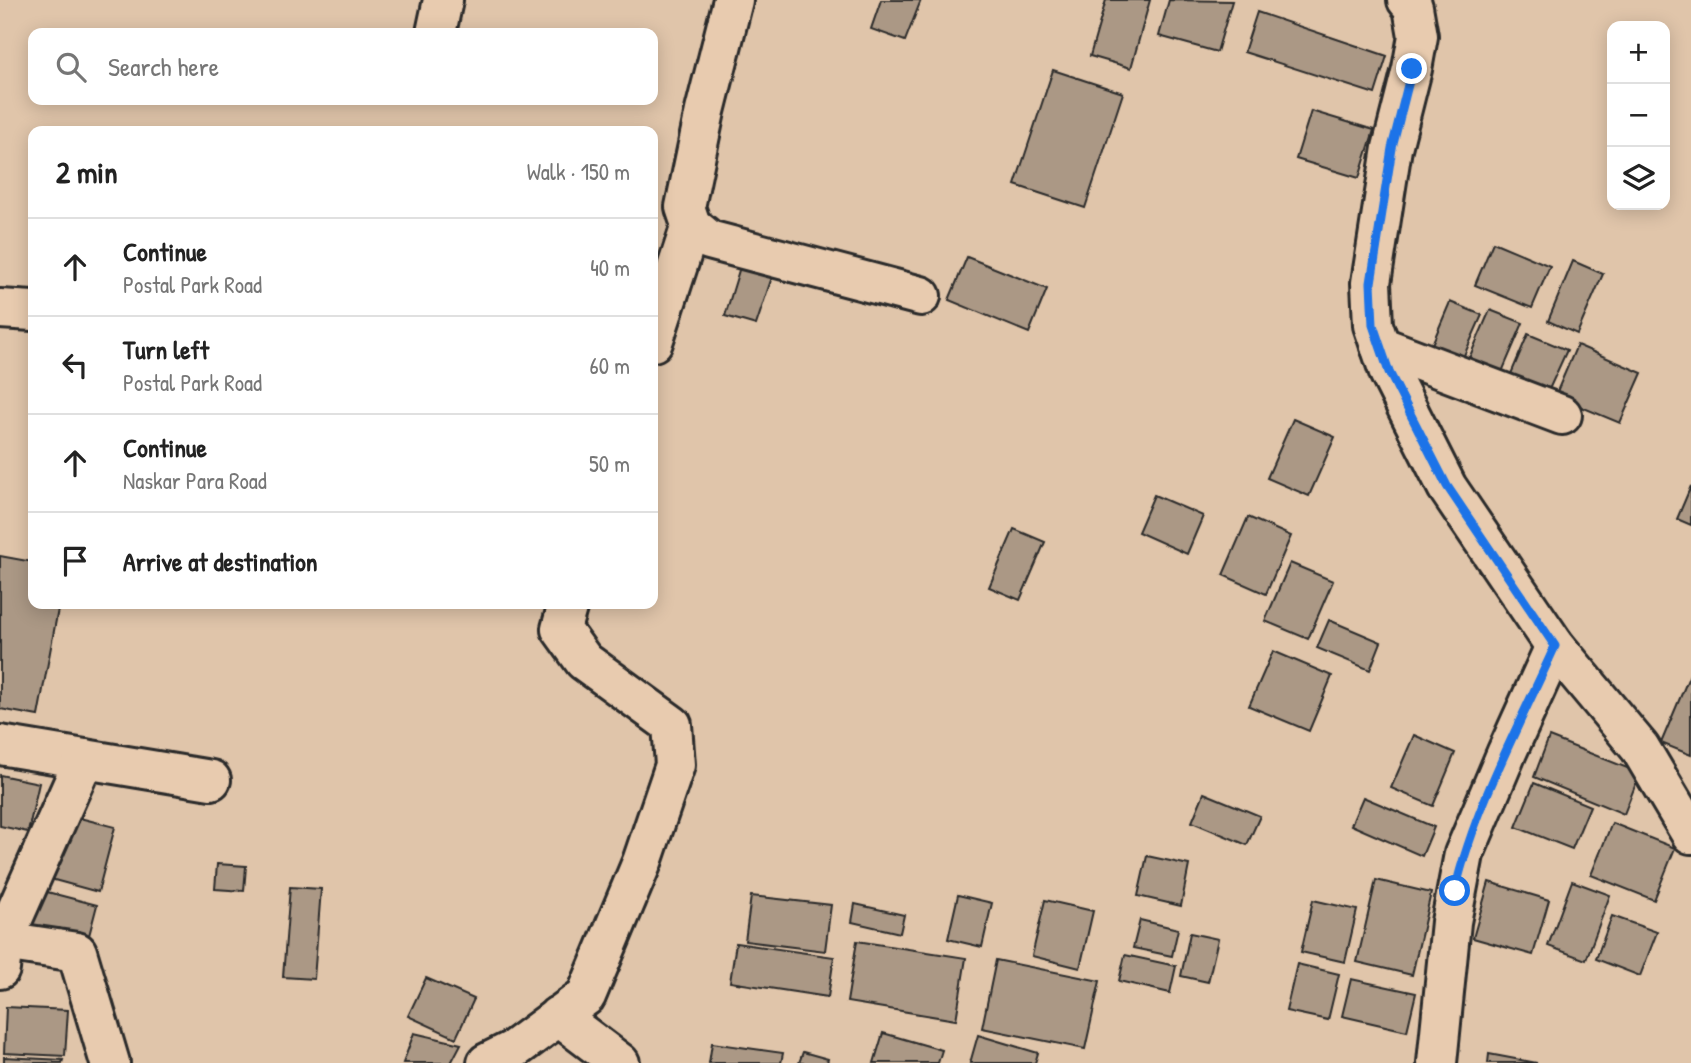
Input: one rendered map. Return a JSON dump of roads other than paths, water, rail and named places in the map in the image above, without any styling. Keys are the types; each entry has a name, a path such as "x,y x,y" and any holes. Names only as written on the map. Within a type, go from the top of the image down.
{"street":[{"path":"437,28 443,0"},
{"path":"733,0 705,111 685,207 691,225 709,240 921,296"},
{"path":"1407,0 1413,7 1418,36 1392,148 1371,283 1373,325 1380,346 1389,372 1447,486 1555,646 1640,748 1691,834"},
{"path":"658,327 691,225"},
{"path":"0,309 28,311"},
{"path":"1380,346 1562,415"},
{"path":"487,1063 513,1050 586,996 642,862 676,765 672,725 584,661 561,629 567,609"},
{"path":"1437,1063 1451,922 1464,854 1555,646"},
{"path":"0,745 211,780"},
{"path":"84,759 1,955 77,953 110,1063"},
{"path":"558,1016 620,1063"}]}
